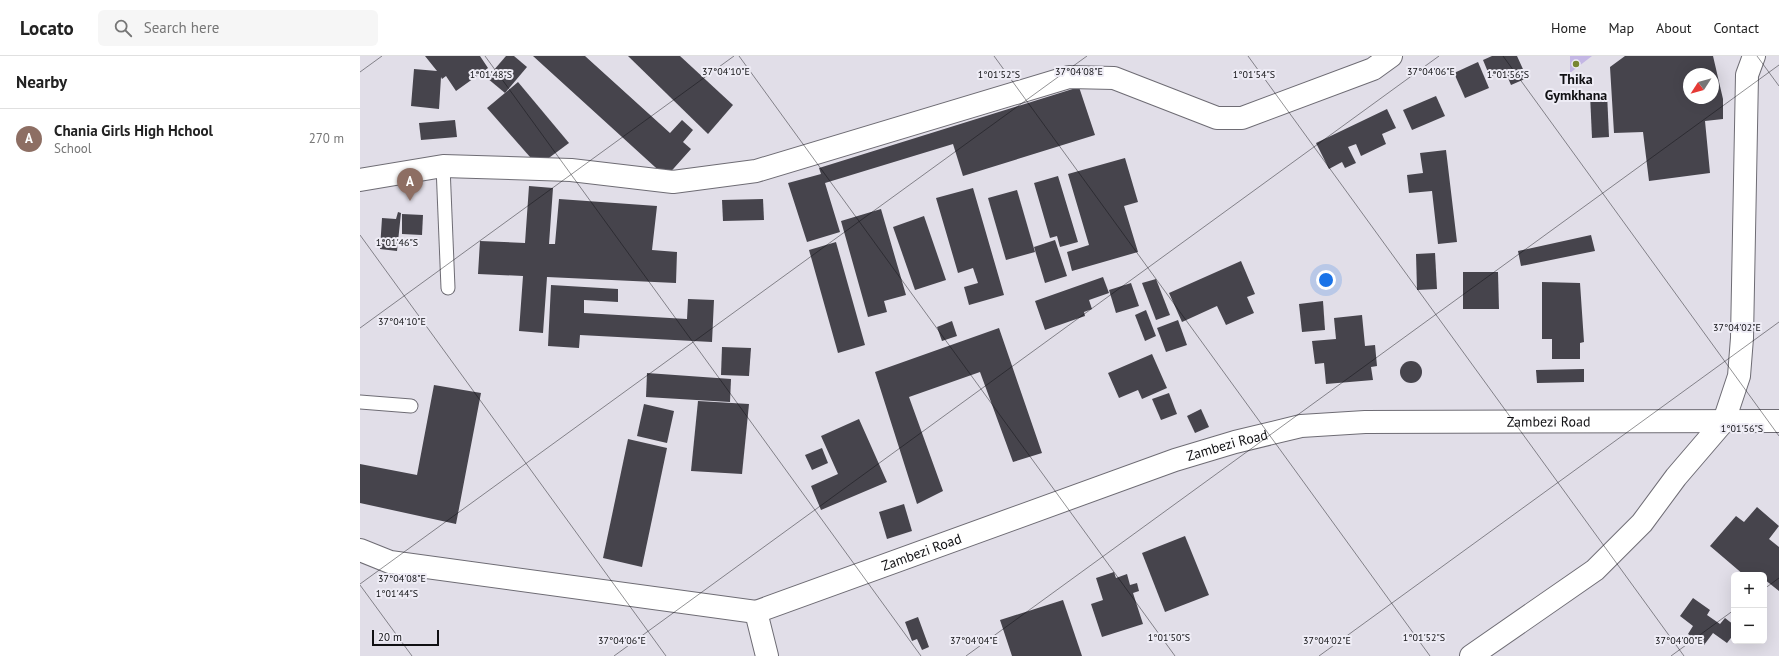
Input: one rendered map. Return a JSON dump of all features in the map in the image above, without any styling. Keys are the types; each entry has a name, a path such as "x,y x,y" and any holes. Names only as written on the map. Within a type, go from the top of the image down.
{"street":[{"path":"360,180 443,166 571,170 673,182 756,171 1069,77 1114,78 1217,118 1242,118 1373,69 1391,56"},
{"path":"1471,656 1595,570 1642,523 1676,477 1724,421 1739,376 1741,353 1748,75 1754,56"},
{"name":"Zambezi Road","path":"756,612 1175,460 1235,442 1301,426 1365,422 1779,421"},
{"path":"360,550 390,562 756,612 767,656"}],"lane":[{"path":"443,166 448,288"},
{"path":"360,402 411,406"}],"shaded area":[{"name":"Thika Gymkhana","path":"1570,56 1592,56 1570,73"}],"building":[{"path":"425,56 480,56 488,68 456,91 446,76 442,79 441,77 439,109 411,106 414,69 437,71"},
{"path":"506,56 514,56 527,67 505,93 487,78"},
{"path":"533,56 585,56 670,133 682,120 693,130 683,142 691,149 666,177"},
{"path":"628,56 680,56 733,105 708,134"},
{"path":"1492,56 1517,56 1527,78 1511,85 1505,71 1490,77 1483,60"},
{"path":"1625,56 1713,56 1716,68 1683,68 1683,104 1719,104 1719,82 1723,99 1723,119 1705,121 1710,173 1649,181 1643,132 1614,133 1610,67"},
{"path":"1478,62 1489,88 1465,98 1454,73"},
{"path":"518,82 569,143 538,166 487,108"},
{"path":"1079,87 1095,135 963,176 953,144 825,183 840,232 807,242 788,183 821,174 819,168"},
{"path":"1607,93 1609,137 1592,138 1590,94"},
{"path":"1436,96 1445,116 1412,130 1403,110"},
{"path":"1387,109 1396,128 1382,134 1386,144 1361,156 1356,144 1348,147 1356,163 1345,168 1342,162 1329,169 1316,143"},
{"path":"455,120 457,137 421,140 419,123"},
{"path":"1446,150 1457,242 1438,244 1432,191 1409,193 1407,175 1423,173 1420,153"},
{"path":"1125,158 1138,202 1124,206 1138,252 1072,271 1067,252 1089,245 1068,174"},
{"path":"1058,176 1078,242 1060,247 1057,236 1050,238 1034,183"},
{"path":"529,186 553,188 549,244 555,244 559,199 657,206 652,250 677,252 676,283 547,277 543,333 519,331 523,276 478,274 480,241 525,243"},
{"path":"973,188 1004,295 969,305 964,287 978,283 973,268 958,273 936,198"},
{"path":"1017,190 1035,252 1006,260 988,198"},
{"path":"763,199 764,220 723,221 722,200"},
{"path":"881,209 906,295 884,301 887,312 868,317 841,221"},
{"path":"398,212 401,213 397,251 380,249 382,218 396,219"},
{"path":"402,214 423,215 422,235 402,234"},
{"path":"924,216 946,280 915,290 893,227"},
{"path":"1591,235 1595,251 1521,266 1518,251"},
{"path":"1055,240 1067,276 1045,283 1034,247"},
{"path":"836,242 865,345 838,353 809,250"},
{"path":"1435,253 1437,289 1417,290 1416,254"},
{"path":"1241,261 1255,294 1247,297 1254,313 1226,325 1217,306 1182,322 1169,293"},
{"path":"1463,272 1498,272 1499,309 1463,309"},
{"path":"1103,277 1109,293 1089,300 1092,309 1084,312 1085,316 1045,330 1035,301"},
{"path":"1156,279 1170,315 1156,320 1142,283"},
{"path":"1542,282 1580,283 1584,342 1580,343 1580,359 1552,359 1552,339 1542,339"},
{"path":"1131,283 1139,306 1116,313 1109,290"},
{"path":"551,285 618,289 618,302 584,300 584,313 687,319 688,299 714,300 712,342 580,335 579,348 548,346"},
{"path":"1323,301 1325,330 1302,332 1299,304"},
{"path":"1146,310 1156,336 1145,341 1135,315"},
{"path":"1362,315 1365,346 1375,345 1377,366 1371,367 1373,380 1326,384 1324,363 1315,364 1312,341 1336,339 1334,318"},
{"path":"1178,320 1187,345 1166,352 1157,328"},
{"path":"952,321 957,336 942,341 937,327"},
{"path":"999,328 1042,453 1013,462 980,372 909,397 943,491 917,504 875,372"},
{"path":"722,347 751,348 749,376 721,375"},
{"path":"1152,354 1167,388 1142,399 1138,390 1119,398 1108,373"},
{"path":"1407,361 1415,361 1422,368 1422,376 1415,383 1407,383 1400,376 1400,368"},
{"path":"1584,369 1584,382 1537,383 1536,370"},
{"path":"647,373 731,379 730,402 646,397"},
{"path":"434,385 481,393 456,524 360,503 360,464 417,475"},
{"path":"1169,393 1177,414 1161,420 1152,399"},
{"path":"698,401 749,404 742,474 691,471"},
{"path":"644,404 674,411 667,443 637,436"},
{"path":"1201,409 1209,427 1195,433 1187,416"},
{"path":"859,419 887,482 821,510 811,486 838,474 821,436"},
{"path":"628,439 667,448 642,567 603,558"},
{"path":"822,448 828,463 812,470 805,455"},
{"path":"904,504 912,531 887,539 879,512"},
{"path":"1757,507 1779,526 1769,539 1779,547 1779,591 1767,581 1767,572 1740,572 1710,546 1736,516 1744,522"},
{"path":"1185,536 1209,595 1165,612 1142,553"},
{"path":"1114,572 1116,578 1127,574 1130,585 1137,583 1139,591 1133,593 1143,624 1102,637 1091,604 1103,600 1096,578"},
{"path":"1693,598 1710,610 1707,615 1720,624 1725,618 1731,623 1731,638 1727,643 1713,633 1704,645 1688,634 1693,626 1680,616"},
{"path":"1063,600 1082,656 1012,656 1000,620"},
{"path":"918,617 929,647 922,650 917,639 912,641 905,622"}],"place":[{"name":"Thika Gymkhana","path":"1576,64"},
{"name":"Chania Girls High Hchool","path":"410,201"}]}
